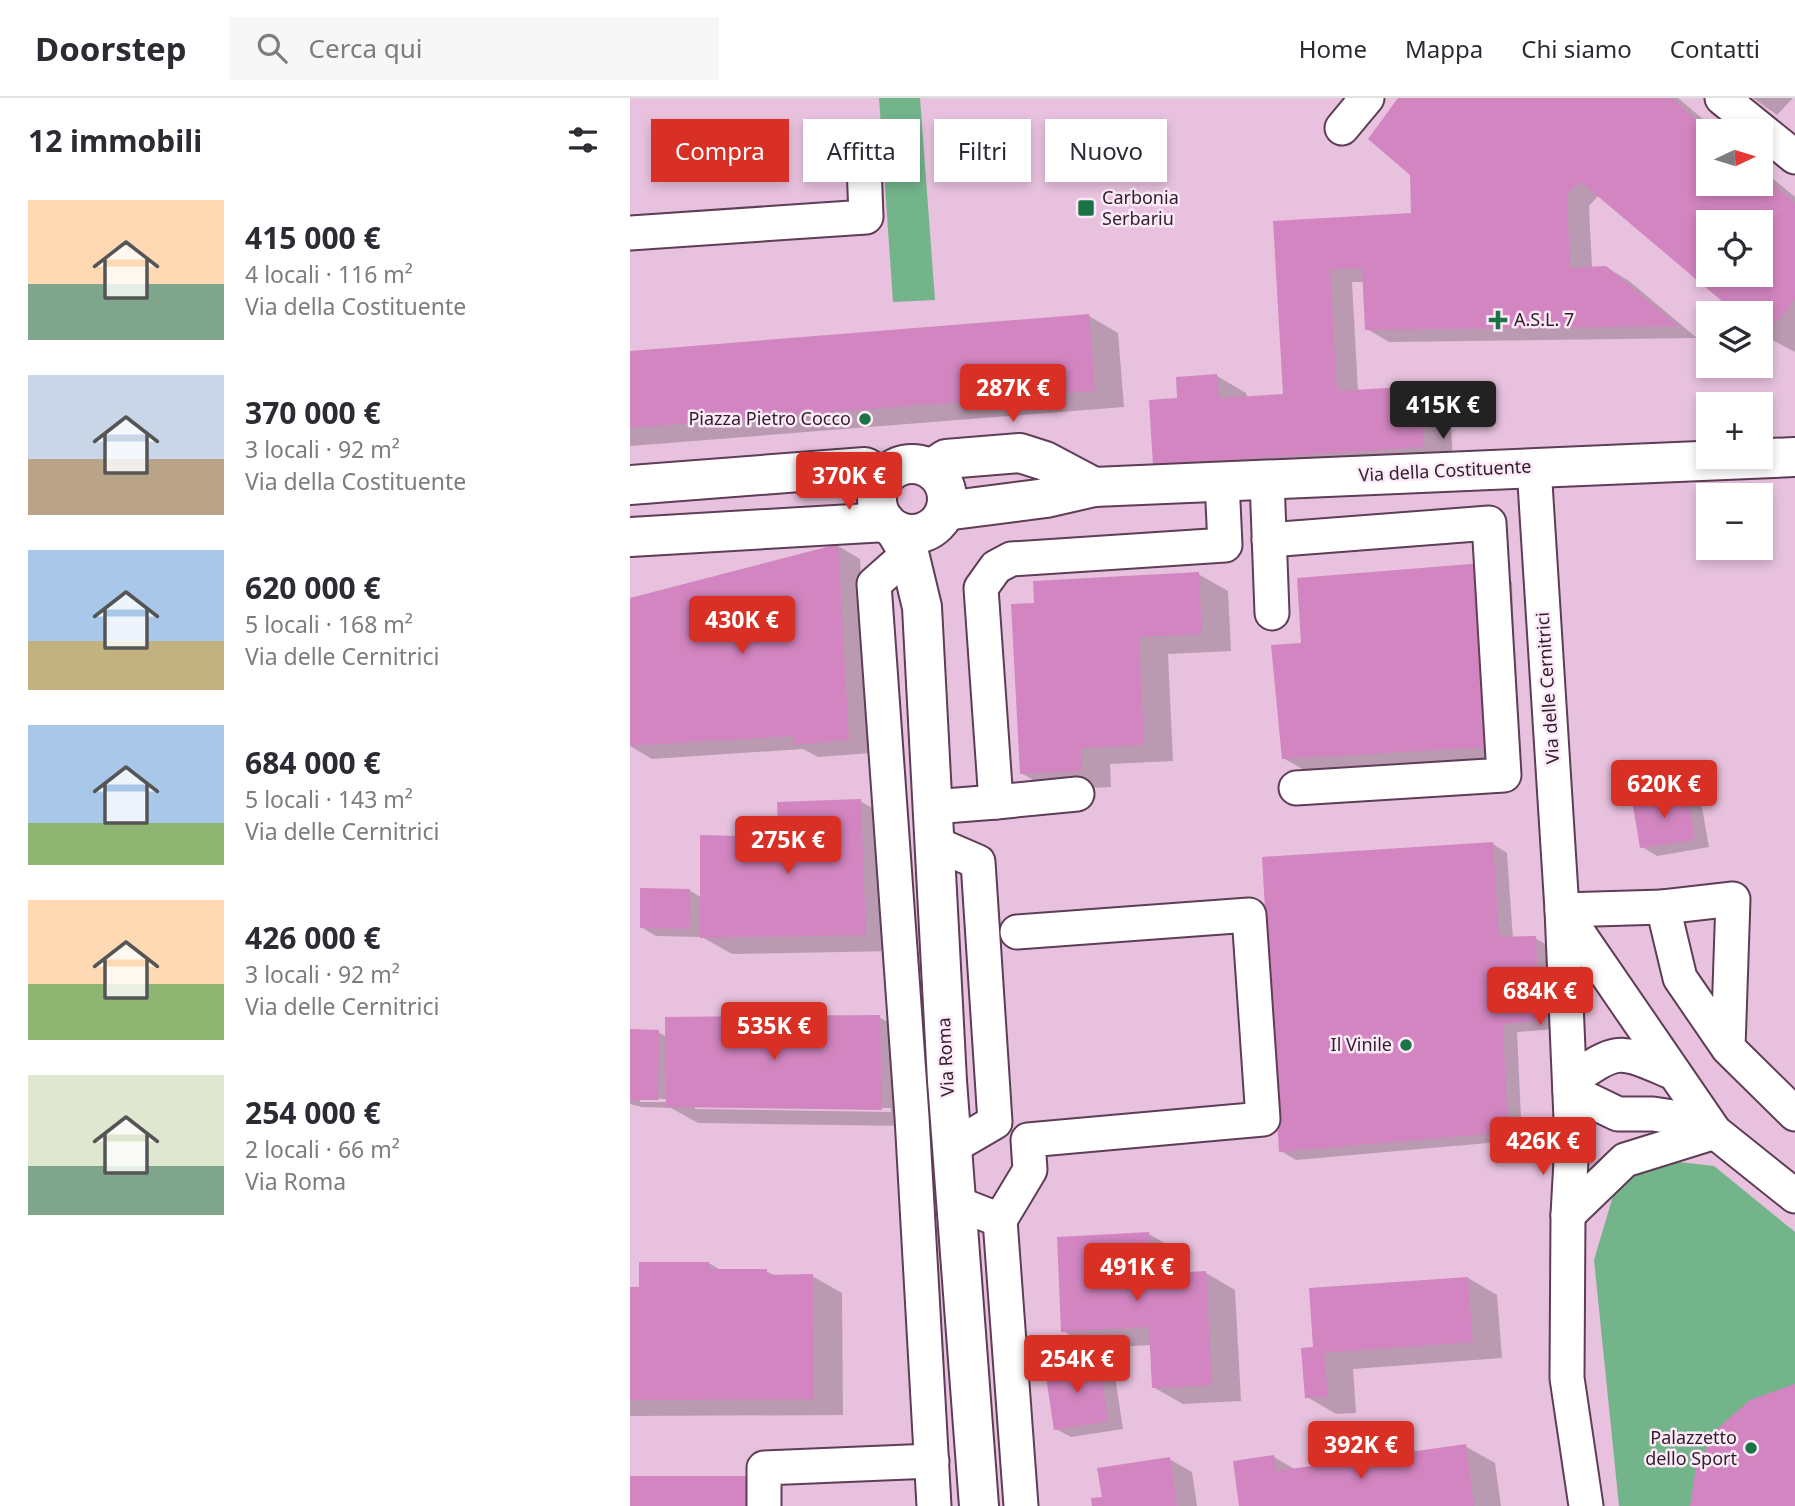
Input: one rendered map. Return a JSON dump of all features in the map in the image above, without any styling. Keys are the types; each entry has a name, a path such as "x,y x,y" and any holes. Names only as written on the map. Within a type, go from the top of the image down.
{"main road":[{"path":"931,469 946,458 1020,453 1045,461 1094,487"},
{"name":"Via della Costituente","path":"942,516 1094,487 1795,457"},
{"path":"630,537 897,535 919,534 942,516 945,487 931,469 918,464 904,465 884,478 877,500 897,535"},
{"path":"630,485 865,467 884,478"},
{"name":"Via Roma","path":"922,607 939,545 942,516"},
{"name":"Via Roma","path":"897,535 922,607 951,1130 979,1506"}],"street":[{"path":"1342,128 1367,98"},
{"path":"1722,98 1795,158"},
{"path":"630,233 866,217 865,182"},
{"name":"Via delle Cernitrici","path":"1534,467 1562,910 1570,1086 1572,1142 1568,1226 1567,1378 1586,1506"},
{"path":"1267,480 1272,613"},
{"path":"996,802 981,589 996,567 1011,559 1224,545 1222,481"},
{"path":"1269,540 1489,523 1504,775 1296,788"},
{"path":"897,535 874,584 912,1117 934,1506"},
{"path":"884,746 929,743"},
{"path":"933,825 996,802 1077,794"},
{"path":"912,1117 951,1130 995,1122 1001,933 978,862 933,825"},
{"path":"1562,910 1663,907 1732,900 1728,1048"},
{"path":"1663,907 1680,978 1728,1048 1795,1114"},
{"path":"1562,910 1715,1132"},
{"path":"900,961 940,947 1001,933 1250,915 1263,1119 1028,1140 1030,1170 1000,1220 1021,1506"},
{"path":"1674,1073 1626,1054 1605,1057 1570,1086 1618,1114 1653,1114 1693,1120 1715,1132 1795,1196"},
{"path":"1568,1226 1625,1160 1715,1132"},
{"path":"956,1203 1000,1220"},
{"path":"922,1275 961,1272"},
{"path":"931,1424 973,1423"},
{"path":"764,1506 764,1468 932,1461"}],"green space":[{"path":"879,98 920,98 935,300 893,302 885,182 920,182 920,119 880,119"},
{"path":"1670,1161 1714,1166 1795,1232 1795,1506 1619,1506 1594,1260 1618,1179"}],"building":[{"path":"1398,98 1671,98 1696,120 1696,196 1773,196 1773,185 1795,203 1795,300 1773,326 1773,301 1722,301 1705,287 1773,287 1773,210 1696,210 1696,279 1581,182 1567,193 1570,268 1606,266 1678,326 1365,330 1362,268 1330,270 1337,391 1420,386 1424,447 1153,465 1149,400 1177,398 1176,377 1217,374 1219,398 1283,394 1273,221 1411,213 1410,175 1368,139"},
{"path":"1089,314 1095,391 630,428 630,351"},
{"path":"838,544 849,740 794,745 793,736 630,746 630,598"},
{"path":"1483,563 1489,747 1282,759 1271,645 1301,643 1297,578"},
{"path":"1199,572 1202,634 1139,637 1144,745 1081,748 1082,771 1020,774 1011,604 1034,603 1033,581"},
{"path":"1687,791 1695,840 1640,848 1632,800"},
{"path":"861,799 866,935 700,938 700,835 778,837 777,802"},
{"path":"1493,842 1499,937 1536,936 1539,1021 1503,1024 1508,1132 1279,1152 1262,857"},
{"path":"640,888 690,889 689,929 640,928"},
{"path":"880,1015 882,1110 666,1107 665,1017"},
{"path":"630,1029 659,1030 658,1100 630,1100"},
{"path":"1149,1232 1151,1274 1206,1271 1212,1385 1152,1388 1149,1327 1061,1332 1057,1237"},
{"path":"639,1262 709,1262 709,1269 767,1269 767,1275 813,1274 814,1399 630,1400 630,1287 639,1287"},
{"path":"1468,1277 1473,1342 1324,1353 1328,1397 1305,1398 1301,1348 1313,1347 1309,1288"},
{"path":"1093,1355 1095,1367 1100,1367 1108,1421 1054,1430 1046,1377 1066,1373 1063,1360"},
{"name":"Palazzetto dello Sport","path":"1795,1384 1795,1506 1690,1506 1696,1467 1717,1429 1750,1400"},
{"path":"1466,1444 1474,1506 1239,1506 1233,1461 1274,1455 1276,1471"},
{"path":"1170,1457 1177,1506 1092,1506 1091,1498 1102,1497 1097,1468"},
{"path":"630,1476 748,1476 748,1506 630,1506"}],"place":[{"name":"Carbonia Serbariu","path":"1086,208"},
{"name":"A.S.L. 7","path":"1498,320"},
{"name":"Piazza Pietro Cocco","path":"865,419"},
{"name":"Il Vinile","path":"1406,1045"},
{"name":"Palazzetto dello Sport","path":"1751,1448"}]}
